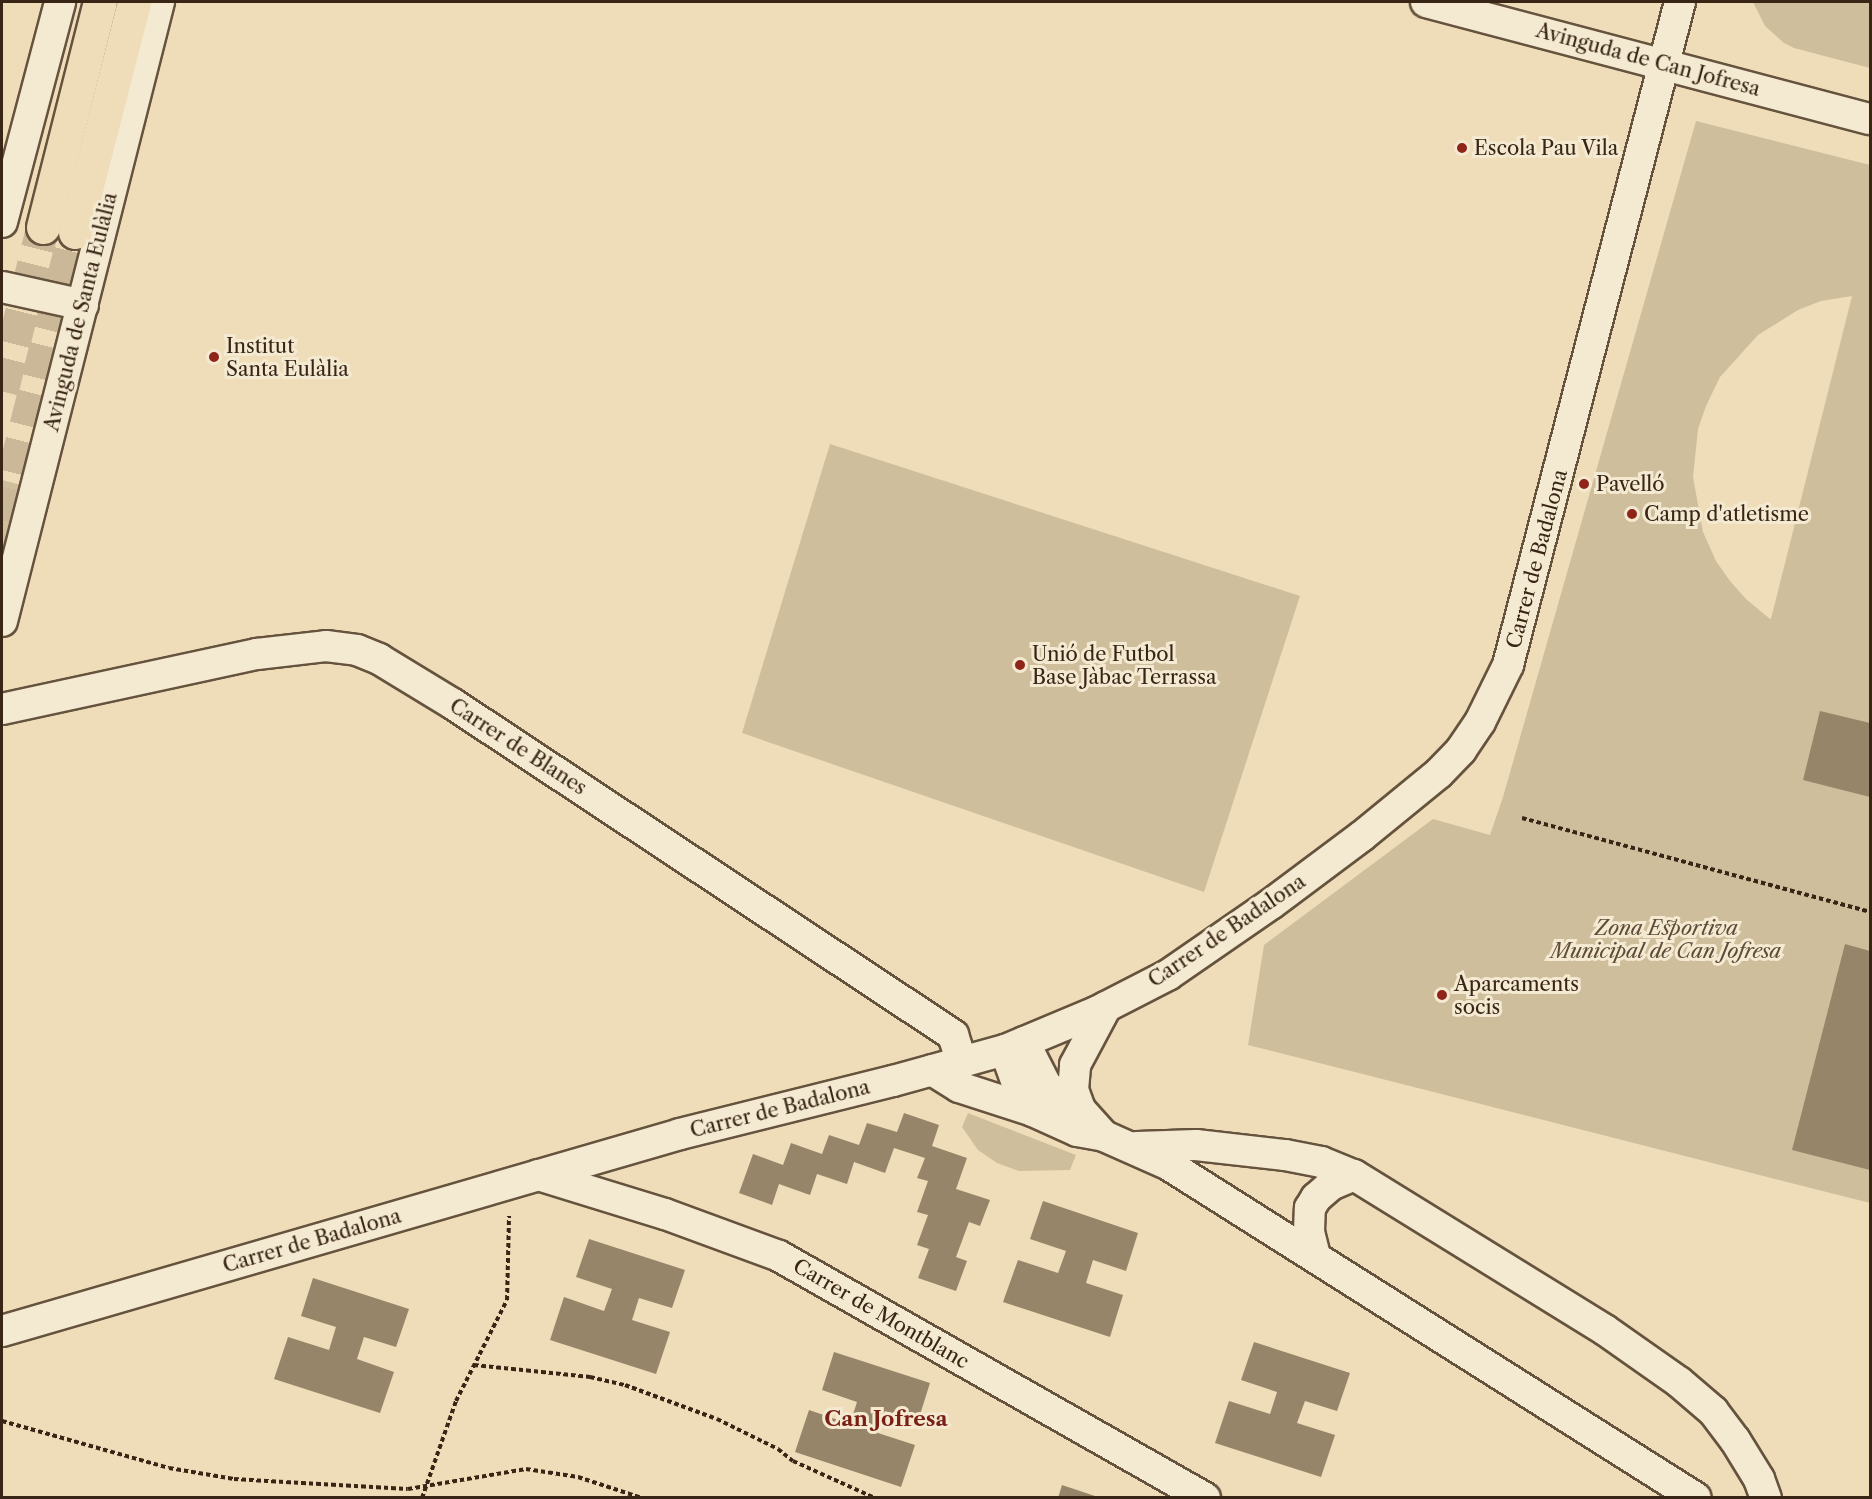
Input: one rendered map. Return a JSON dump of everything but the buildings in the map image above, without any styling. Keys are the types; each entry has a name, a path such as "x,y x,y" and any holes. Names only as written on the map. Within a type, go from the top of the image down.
{"main road":[{"path":"43,227 100,2"},
{"path":"75,232 134,2"}],"street":[{"path":"2,222 60,2"},
{"name":"Avinguda de Santa Eulàlia","path":"2,621 159,2"},
{"name":"Avinguda de Can Jofresa","path":"1426,2 1870,119"},
{"name":"Carrer de Badalona","path":"2,1331 680,1134 932,1070 1014,1046 1106,1007 1168,975 1271,904 1362,836 1439,773 1461,750 1480,722 1508,665 1519,631 1680,2"},
{"path":"2,287 83,305"},
{"name":"Carrer de Blanes","path":"2,709 257,654 326,646 357,650 379,659 453,704 953,1035 962,1062"},
{"path":"1080,1109 1072,1090 1075,1065 1106,1007"},
{"path":"1014,1046 1046,1085 1063,1101 1080,1109 1117,1142 1196,1145 1285,1155 1321,1162 1354,1175 1605,1330 1679,1382 1713,1411 1735,1440 1759,1479 1767,1497"},
{"path":"1014,1046 1020,1092 1033,1112"},
{"path":"932,1070 959,1087 1033,1112 1077,1131 1117,1142 1169,1165 1696,1497"},
{"name":"Carrer de Montblanc","path":"538,1175 665,1214 779,1256 1205,1497"},
{"path":"1315,1256 1309,1232 1310,1208 1316,1198 1331,1185 1354,1175"}],"path":[{"path":"1522,818 1870,912"},
{"path":"422,1497 456,1401 507,1300 509,1231"},
{"path":"474,1365 590,1377 625,1384 717,1419 778,1449 794,1461 875,1497"},
{"path":"2,1421 159,1465 234,1479 408,1489 526,1469 578,1477 642,1497"}],"green space":[{"path":"1753,2 1870,2 1870,68 1794,48 1784,43 1765,26"},
{"name":"Zona Esportiva Municipal de Can Jofresa","path":"1696,121 1870,165 1870,1203 1248,1045 1264,945 1433,819 1490,835 1503,797","holes":["1852,296 1771,619 1746,599 1730,581 1716,561 1703,532 1693,477 1698,429 1720,377 1758,335 1798,310 1821,301"]},
{"name":"Unió de Futbol Base Jàbac Terrassa","path":"830,444 1300,596 1204,892 742,733"},
{"path":"2,480 29,487 2,594"},
{"path":"968,1113 1076,1155 1070,1170 1019,1171 997,1163 978,1150 962,1127"}],"tunnel":[{"path":"2,391 43,227"},
{"path":"2,520 75,232"}],"place":[{"name":"Escola Pau Vila","path":"1462,148"},
{"name":"Institut Santa Eulàlia","path":"214,357"},
{"name":"Pavelló","path":"1584,484"},
{"name":"Camp d'atletisme","path":"1632,514"},
{"name":"Unió de Futbol Base Jàbac Terrassa","path":"1020,665"},
{"name":"Aparcaments socis","path":"1442,995"}],"district":[{"name":"Can Jofresa","path":"886,1419"}]}
